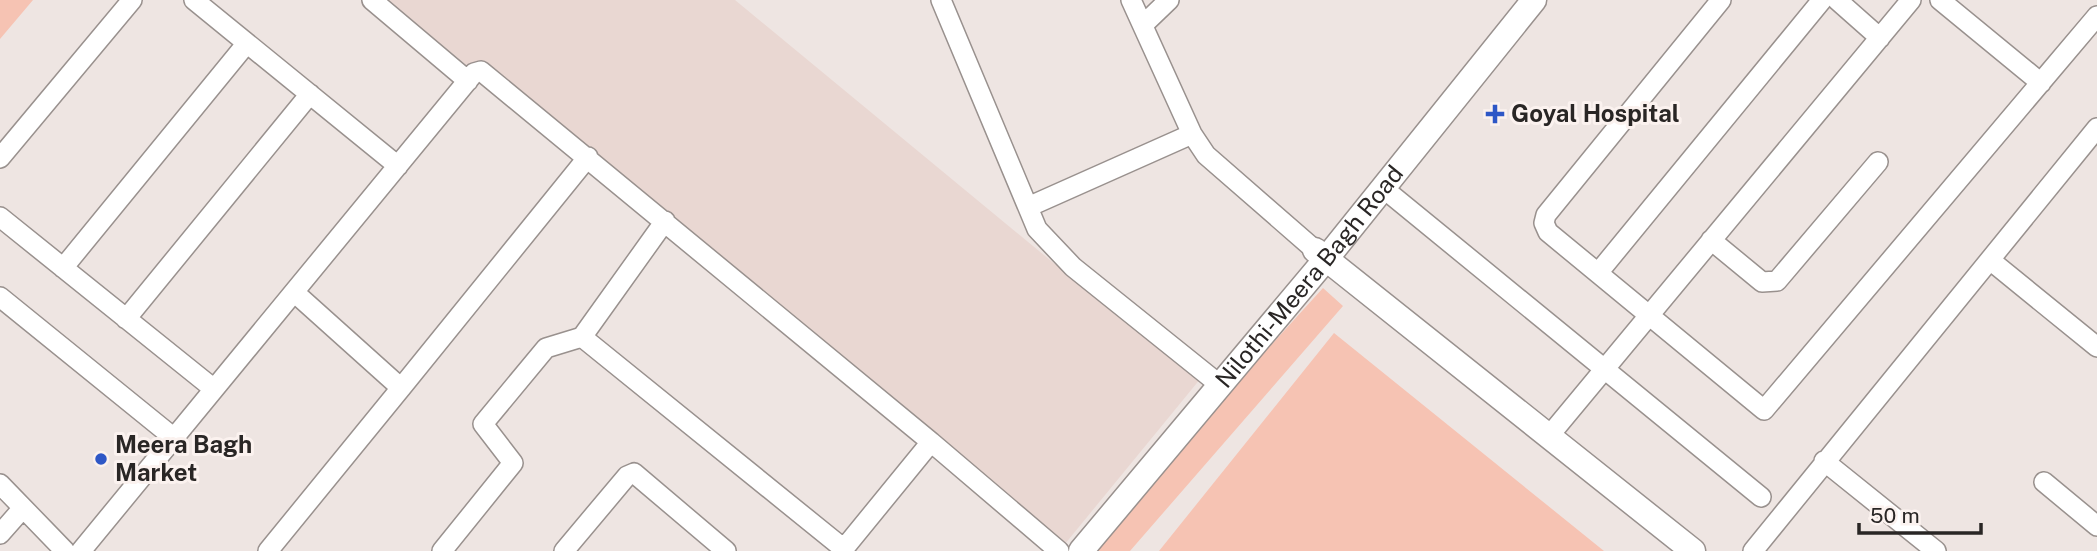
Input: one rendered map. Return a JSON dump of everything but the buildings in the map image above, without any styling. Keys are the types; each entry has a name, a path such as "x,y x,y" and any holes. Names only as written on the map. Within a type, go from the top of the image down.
{"street":[{"path":"0,158 132,0"},
{"path":"194,0 398,166"},
{"path":"372,0 468,81"},
{"path":"942,0 1037,229 1051,246 1215,381"},
{"path":"1131,0 1192,134 1206,155 1233,182 1693,551"},
{"path":"1143,25 1170,0"},
{"name":"Nilothi-Meera Bagh Road","path":"1081,551 1215,381 1320,254 1513,0"},
{"name":"Nilothi-Meera Bagh Road","path":"1320,254 1382,188 1534,0"},
{"path":"1721,0 1546,215 1544,223 1548,232 1764,410 2097,16"},
{"path":"1598,273 1822,0"},
{"path":"1838,0 1880,38"},
{"path":"1549,436 1911,0"},
{"path":"1940,0 2041,83"},
{"path":"63,268 247,43"},
{"path":"80,551 474,73 481,71 489,74 996,495 1059,551"},
{"path":"126,319 310,94"},
{"path":"1753,551 2097,128"},
{"path":"1028,207 1192,134"},
{"path":"268,551 588,157"},
{"path":"1711,240 1762,282 1777,281 1878,162"},
{"path":"1382,188 1762,497"},
{"path":"0,217 214,389"},
{"path":"442,551 513,463 483,424 545,348 582,337 664,221"},
{"path":"1990,260 2097,347"},
{"path":"294,292 401,388"},
{"path":"0,297 174,438"},
{"path":"582,337 843,550 930,442"},
{"name":"Nilothi-Meera Bagh Road","path":"1067,551 1215,381"},
{"path":"1824,461 1936,551"},
{"path":"564,551 626,476 634,473 713,547"},
{"path":"2044,482 2097,526"},
{"path":"0,484 65,551"},
{"path":"0,534 23,508"}],"shaded area":[{"path":"0,0 33,0 0,39"},
{"path":"387,0 735,0 1056,265 1201,378 1060,550"},
{"path":"1323,288 1343,306 1130,551 1096,551 1221,400"},
{"path":"1334,333 1604,551 1159,551"}],"place":[{"name":"Goyal Hospital","path":"1495,114"},
{"name":"Meera Bagh Market","path":"101,459"}]}
